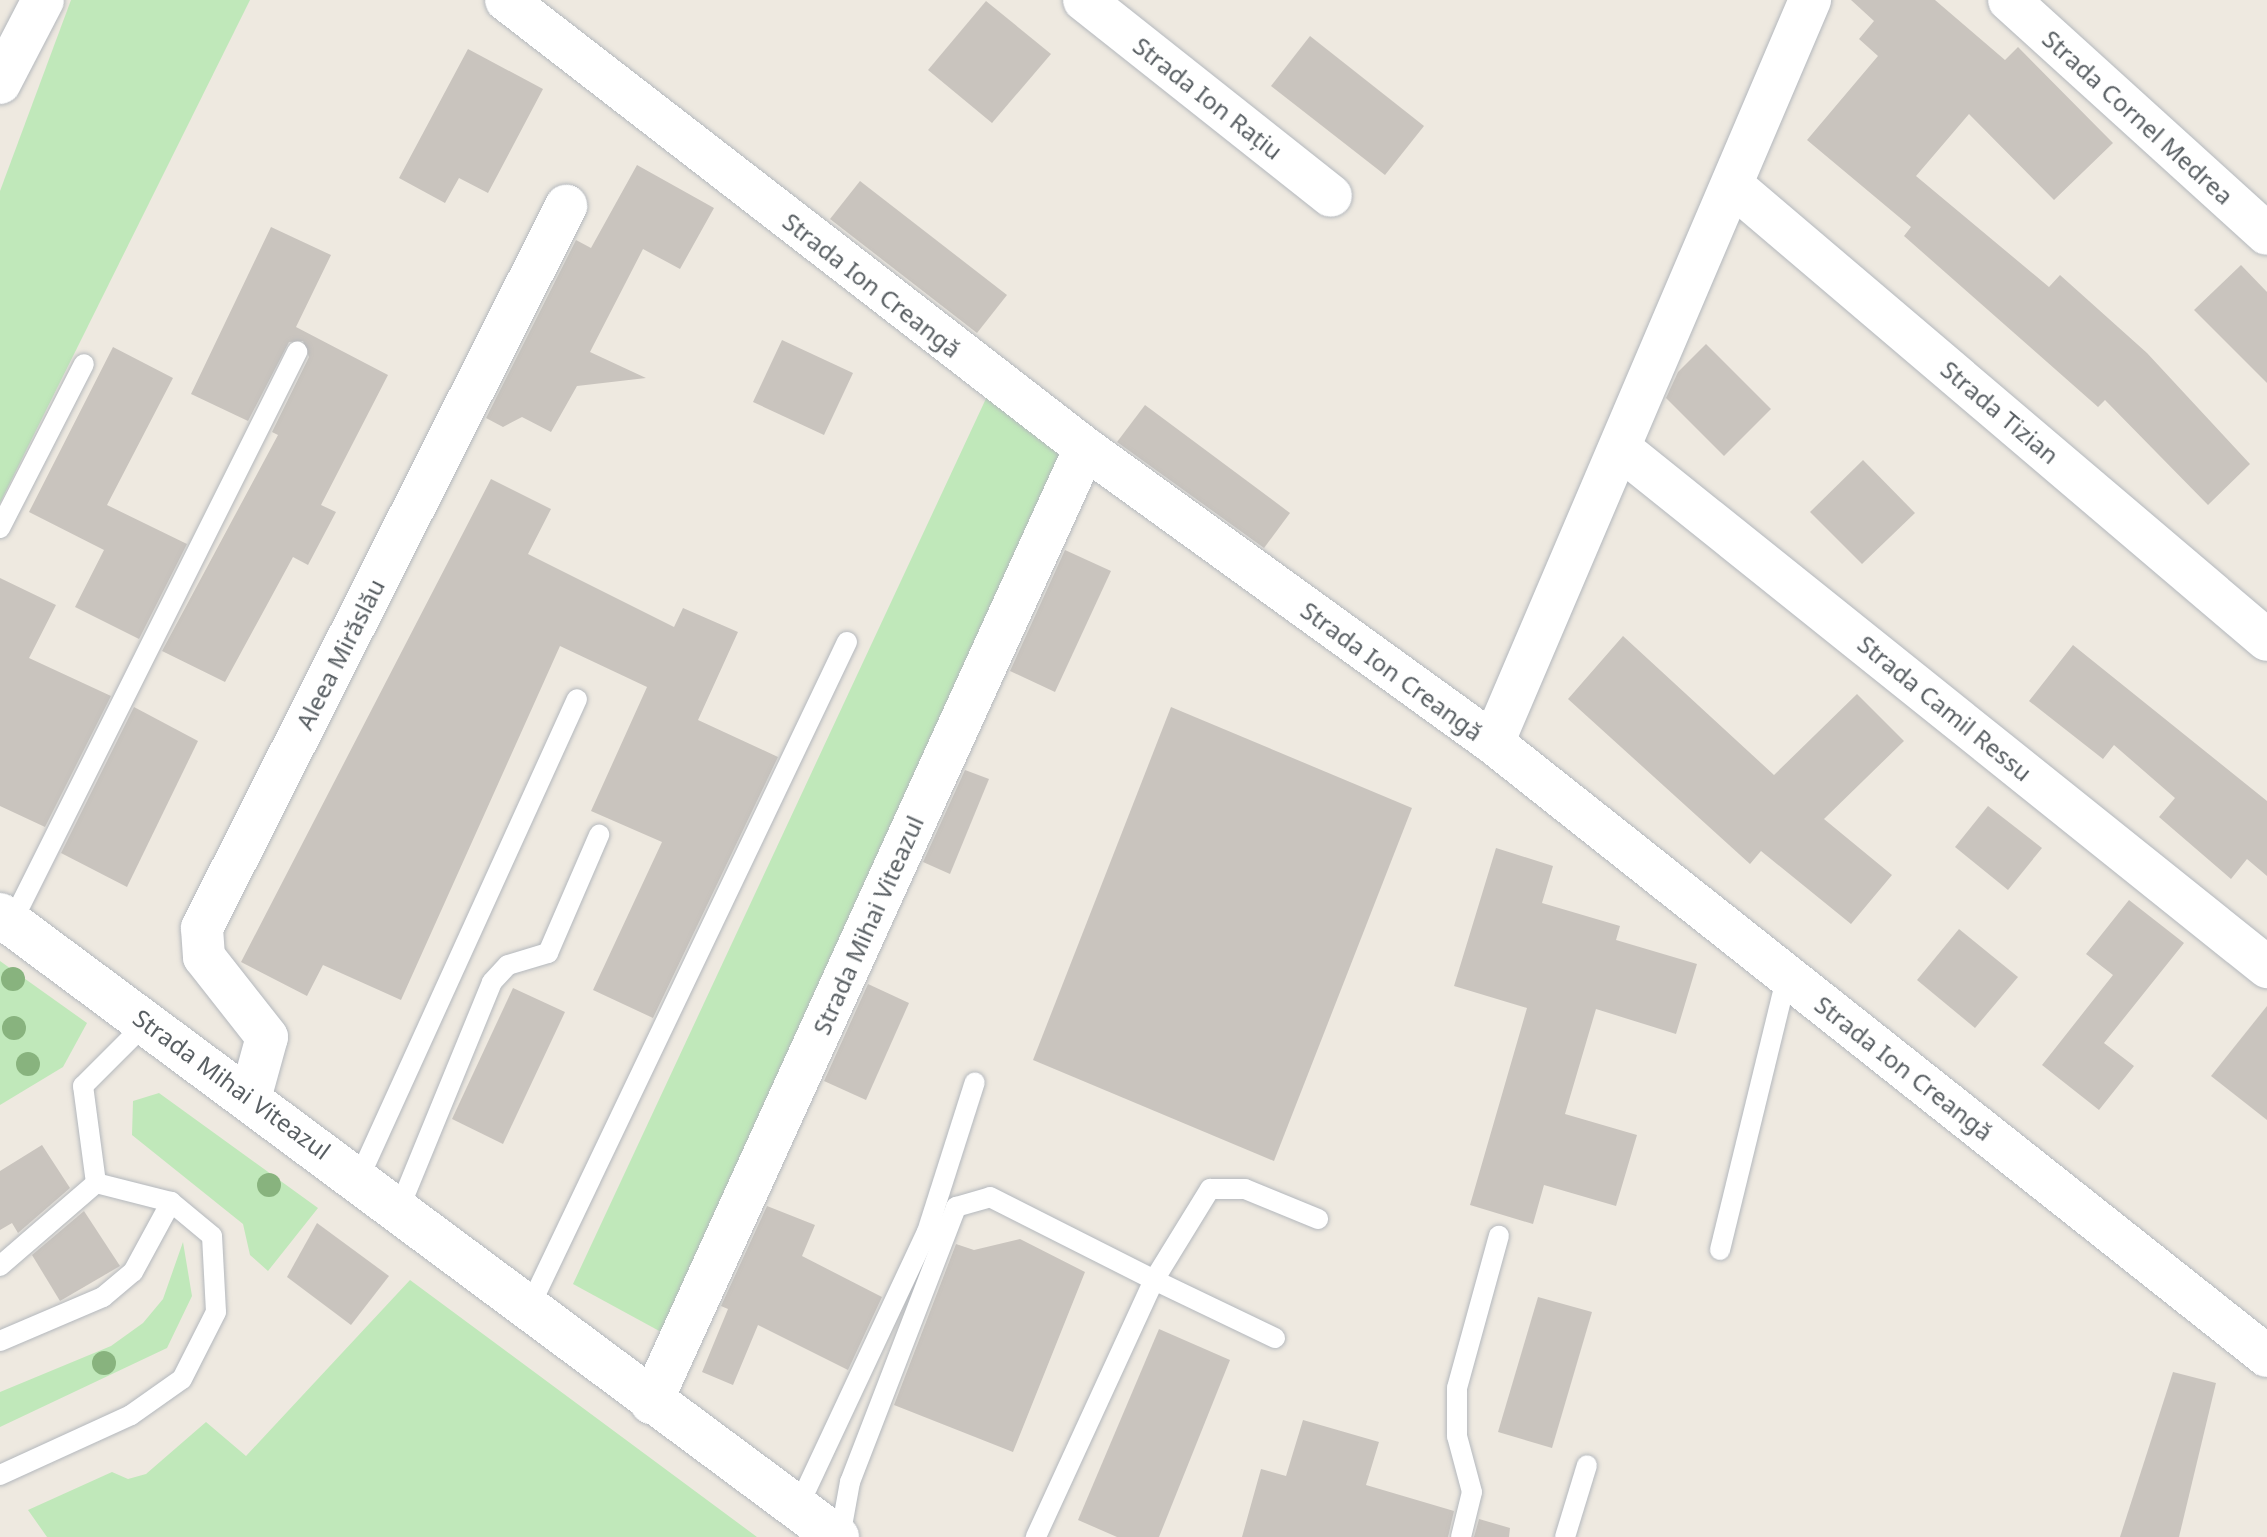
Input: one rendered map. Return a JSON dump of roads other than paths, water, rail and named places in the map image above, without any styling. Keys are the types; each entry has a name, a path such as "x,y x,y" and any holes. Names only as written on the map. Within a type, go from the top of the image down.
{"main road":[{"name":"Strada Mihai Viteazul","path":"6,920 251,1095 651,1403 838,1537"}],"street":[{"path":"0,83 43,0"},
{"name":"Strada Ion Creangă","path":"506,0 1085,448 1493,743 2267,1356"},
{"name":"Strada Ion Rațiu","path":"1084,0 1331,196"},
{"path":"1493,743 1622,450 1810,0"},
{"name":"Strada Cornel Medrea","path":"2009,0 2267,234"},
{"name":"Strada Tizian","path":"1732,185 2267,640"},
{"name":"Aleea Mirăslău","path":"251,1095 267,1037 260,1019 204,957 202,928 566,206"},
{"name":"Strada Mihai Viteazul","path":"651,1403 1085,448"},
{"name":"Strada Camil Ressu","path":"1622,450 2267,967"}],"lane":[{"path":"6,920 297,352"},
{"path":"0,528 84,364"},
{"path":"529,1308 847,642"},
{"path":"359,1178 577,699"},
{"path":"399,1209 492,982 508,965 548,953 599,835"},
{"path":"1720,1250 1787,976"},
{"path":"96,1183 83,1086 148,1021"},
{"path":"798,1507 927,1232 975,1082"},
{"path":"0,1475 131,1415 182,1379 216,1312 219,1275 212,1236 171,1202 96,1183"},
{"path":"0,1266 96,1183"},
{"path":"1036,1537 1154,1280 1210,1189 1245,1189 1318,1219"},
{"path":"838,1537 850,1482 956,1207 990,1197 1275,1338"},
{"path":"0,1341 103,1297 133,1272 171,1202"},
{"path":"1461,1537 1472,1492 1457,1436 1457,1388 1499,1236"},
{"path":"1565,1537 1587,1465"}]}
